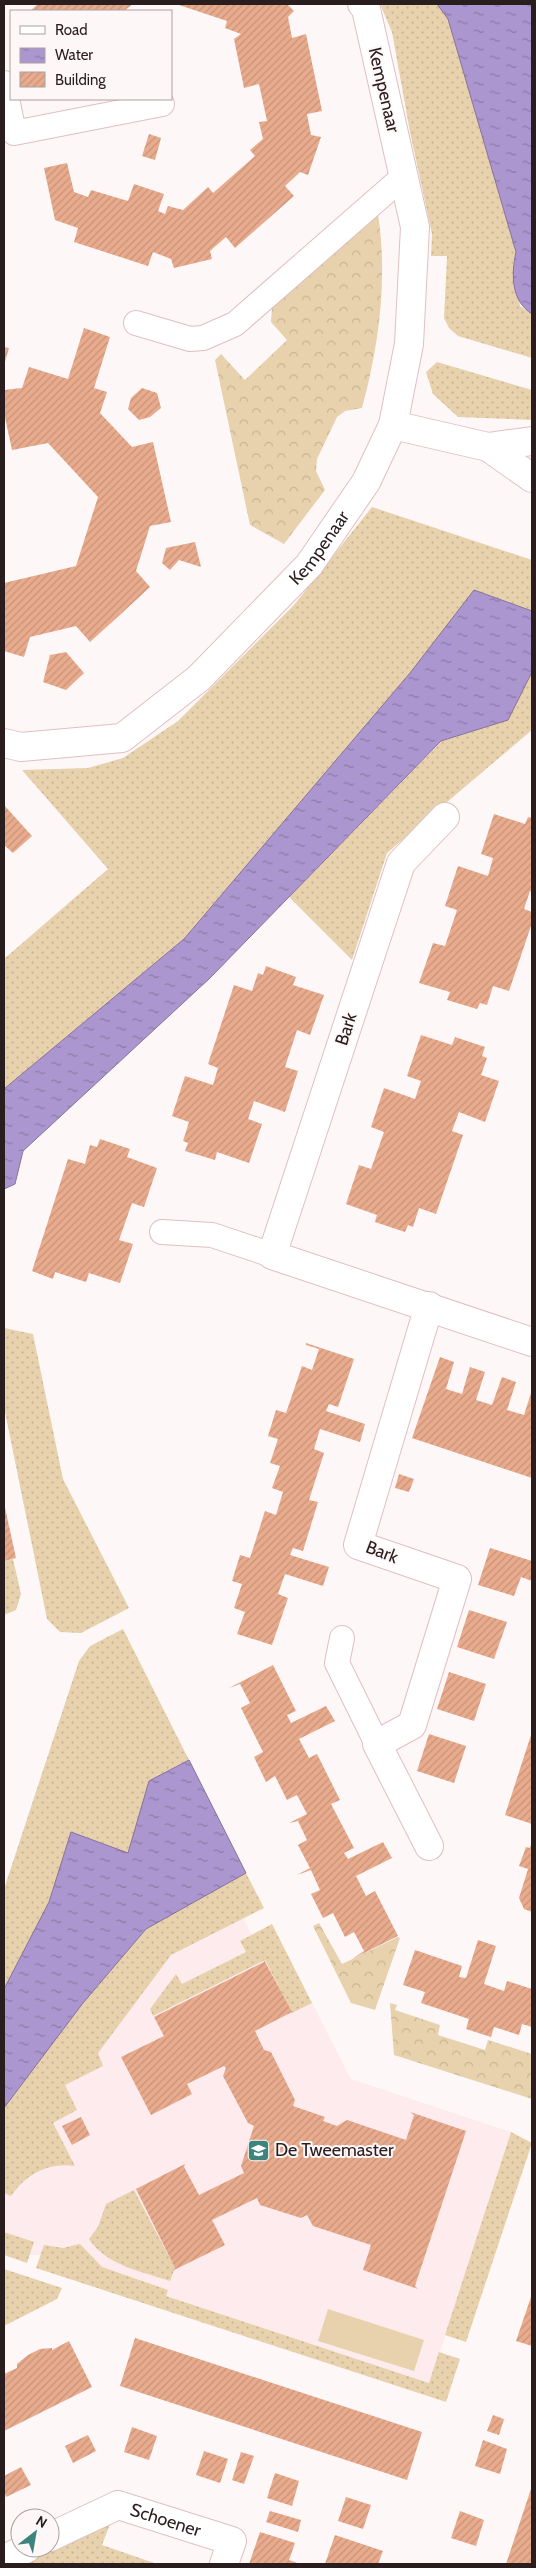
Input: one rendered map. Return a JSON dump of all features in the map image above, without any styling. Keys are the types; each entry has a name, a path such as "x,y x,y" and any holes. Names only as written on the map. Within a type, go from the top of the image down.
{"street":[{"name":"Kempenaar","path":"4,743 21,748 122,738 199,678 309,564 366,482 393,425 409,344 415,227 366,9 362,4"},
{"path":"393,425 488,447 532,441"},
{"path":"488,447 532,478"},
{"name":"Bark","path":"272,1255 401,863 445,817"},
{"path":"272,1255 532,1342"},
{"name":"Bark","path":"377,1744 412,1725 457,1580 358,1545 429,1306"},
{"path":"377,1744 429,1846"},
{"name":"Schoener","path":"60,2532 118,2505 232,2541 224,2564"}],"lane":[{"path":"4,83 14,132 162,104"},
{"path":"136,323 190,339 203,338 235,324 404,177"},
{"path":"162,1232 212,1235 272,1255"},
{"path":"342,1638 337,1663 377,1744"}],"shaded area":[{"name":"De Tweemaster","path":"241,1914 292,2013 312,2003 351,2079 511,2132 430,2383 41,2255 30,2255 4,2247 4,2161 173,1948"}],"green space":[{"path":"380,4 437,4 448,19 516,252 513,264 520,306 532,314 532,358 458,336 449,328 444,318 447,256 431,256 432,234 410,132 392,32"},
{"path":"378,214 382,263 380,312 373,361 362,408 345,411 337,417 317,459 316,471 325,490 284,544 250,525 215,360 221,354 245,380 287,340 271,322 272,307"},
{"path":"437,362 532,390 532,420 458,417 433,394 426,372"},
{"path":"372,507 532,560 532,611 474,590 410,673 184,939 4,1089 4,959 108,869 22,770 88,768 123,758 178,721 294,605"},
{"path":"532,672 532,730 387,853 352,960 289,897 442,741 507,720"},
{"path":"4,1328 33,1334 63,1479 129,1608 81,1633 60,1632 47,1619 4,1407"},
{"path":"13,1559 21,1594 16,1610 4,1615 4,1561"},
{"path":"123,1629 189,1760 149,1781 128,1854 71,1833 49,1902 4,1989 4,1889 79,1661 90,1646"},
{"path":"246,1873 264,1908 171,1955 98,2053 103,2066 65,2085 77,2110 53,2123 75,2166 56,2166 39,2171 24,2181 11,2196 4,2193 4,2108 83,2003 146,1929"},
{"path":"319,1923 342,1964 398,1937 400,1938 375,2010 351,2003 313,1926"},
{"path":"272,1924 312,2003 292,2013 265,1960 153,2016 150,2009 176,1974 182,1984 246,1952 240,1941"},
{"path":"390,2003 397,2005 395,2010 440,2025 438,2035 485,2050 488,2040 532,2054 532,2099 394,2055"},
{"path":"511,2132 532,2143 466,2342 445,2335"},
{"path":"134,2190 175,2268 170,2281 115,2262 105,2256 89,2239 98,2227 106,2204"},
{"path":"4,2232 34,2242 27,2263 4,2255"},
{"path":"80,2244 102,2267 168,2290 166,2296 429,2383 439,2352 460,2359 446,2402 36,2268 44,2245 63,2248"},
{"path":"4,2269 62,2288 57,2299 4,2326"},
{"path":"328,2309 424,2340 414,2371 318,2341"},
{"path":"112,2519 102,2545 157,2564 22,2564 34,2558 60,2558 60,2545"}],"water":[{"path":"437,4 532,4 532,314 525,309 516,294 513,269 516,252 448,19"},
{"path":"474,590 532,611 532,672 508,720 441,741 210,978 23,1151 15,1184 4,1189 4,1089 184,939 410,673"},
{"path":"189,1760 246,1873 146,1929 83,2003 4,2108 4,1989 49,1902 71,1832 128,1853 149,1781"}],"building":[{"path":"38,4 133,4 125,10 31,10"},
{"path":"176,4 287,4 294,11 288,17 292,38 306,34 322,111 307,114 311,135 321,137 308,175 300,172 285,186 294,196 235,248 226,237 210,251 212,259 174,268 171,259 153,252 148,266 74,242 78,228 55,220 44,168 67,163 74,192 88,197 91,190 128,201 134,184 164,194 158,211 165,214 168,206 183,210 208,187 213,193 255,156 250,150 263,139 259,122 267,121 259,84 244,88 234,39 241,34 225,28 227,21"},
{"path":"149,134 161,138 155,160 142,156"},
{"path":"84,328 110,337 94,388 107,392 100,413 132,447 153,442 171,522 150,526 136,571 150,587 122,613 90,642 76,626 30,637 24,657 4,651 4,583 76,566 98,497 48,443 12,450 4,413 4,390 22,388 29,367 68,379"},
{"path":"4,347 9,348 4,365"},
{"path":"142,388 157,393 161,408 150,417 139,420 128,409 131,398"},
{"path":"195,542 201,567 179,560 170,570 162,563 166,548"},
{"path":"66,652 84,673 66,690 43,682 50,655"},
{"path":"4,805 32,836 13,853 4,845"},
{"path":"494,814 525,824 528,817 532,818 532,892 530,891 524,909 532,912 532,923 509,991 493,986 487,1005 480,1003 477,1009 447,1000 450,992 419,983 433,943 445,946 457,910 445,906 458,866 488,876 493,858 481,854"},
{"path":"266,966 296,977 293,985 324,995 310,1035 297,1030 285,1067 298,1071 285,1112 254,1101 248,1119 262,1124 249,1163 217,1152 215,1160 185,1151 188,1143 183,1141 189,1122 172,1116 185,1076 213,1085 218,1068 208,1064 234,985 252,991 258,973 263,975"},
{"path":"421,1035 452,1045 455,1037 485,1047 482,1056 487,1058 481,1075 499,1081 485,1122 459,1112 452,1131 463,1135 436,1214 419,1208 413,1227 408,1225 405,1232 375,1222 377,1215 346,1204 359,1165 371,1169 384,1132 371,1127 384,1088 415,1099 421,1081 407,1076"},
{"path":"100,1139 130,1149 127,1157 157,1168 144,1207 132,1203 119,1240 133,1244 120,1283 89,1273 86,1282 55,1272 53,1279 32,1271 68,1159 85,1164 90,1145 97,1147"},
{"path":"306,1343 354,1359 338,1407 329,1404 326,1411 365,1424 360,1442 320,1429 314,1449 324,1453 309,1500 318,1502 303,1551 293,1548 290,1555 329,1567 323,1586 285,1574 278,1594 288,1598 272,1645 237,1634 245,1612 234,1608 242,1584 232,1581 240,1555 250,1558 265,1511 276,1515 283,1492 272,1488 280,1466 270,1463 278,1439 268,1436 276,1410 286,1413 302,1366 312,1370 319,1349 306,1345"},
{"path":"440,1357 454,1362 446,1389 462,1394 470,1367 485,1372 476,1400 492,1405 502,1377 516,1382 507,1410 524,1415 532,1390 532,1478 412,1438"},
{"path":"399,1474 414,1479 409,1492 395,1488"},
{"path":"4,1503 16,1558 4,1561"},
{"path":"490,1548 532,1561 532,1581 521,1577 514,1596 478,1585"},
{"path":"469,1610 507,1622 494,1659 457,1647"},
{"path":"273,1665 296,1711 287,1715 291,1723 326,1706 335,1721 299,1739 309,1758 317,1754 340,1800 331,1804 354,1848 344,1853 348,1859 383,1842 392,1858 356,1876 366,1896 375,1891 398,1936 352,1959 364,1951 354,1932 345,1937 333,1913 323,1918 311,1894 320,1890 311,1870 297,1875 310,1868 298,1845 307,1840 298,1821 289,1823 307,1814 297,1795 287,1800 275,1776 266,1782 254,1757 263,1752 241,1708 250,1703 240,1684 229,1688"},
{"path":"449,1672 486,1684 474,1721 437,1709"},
{"path":"532,1732 532,1824 505,1815"},
{"path":"429,1734 466,1746 454,1783 417,1771"},
{"path":"532,1842 532,1912 524,1909 519,1898 528,1869 519,1866 526,1847 530,1848"},
{"path":"478,1940 496,1946 484,1984 504,1991 507,1981 532,1989 532,2027 522,2024 519,2035 494,2027 491,2037 466,2029 469,2019 421,2003 425,1992 403,1985 415,1950 462,1966 459,1977 466,1978"},
{"path":"263,1958 292,2012 255,2031 264,2050 271,2052 295,2100 293,2106 325,2117 323,2121 337,2126 347,2120 406,2140 414,2115 410,2112 466,2131 415,2286 418,2289 363,2270 371,2245 313,2226 307,2215 301,2218 260,2205 257,2198 212,2220 225,2245 172,2271 175,2268 136,2189 185,2164 184,2167 199,2195 244,2173 241,2166 254,2126 248,2123 223,2076 226,2068 224,2066 187,2084 192,2094 151,2115 121,2057 164,2036 154,2017 264,1962"},
{"path":"81,2117 90,2135 72,2145 62,2126"},
{"path":"532,2294 532,2346 516,2341"},
{"path":"135,2338 422,2432 407,2480 120,2386"},
{"path":"69,2341 92,2387 4,2431 4,2374 17,2368 17,2364 28,2355 40,2349 52,2348 52,2350"},
{"path":"493,2415 504,2419 499,2435 487,2431"},
{"path":"132,2427 157,2436 149,2460 124,2452"},
{"path":"88,2435 96,2451 73,2463 65,2446"},
{"path":"483,2440 507,2449 500,2474 475,2466"},
{"path":"204,2451 228,2459 220,2483 196,2475"},
{"path":"241,2452 254,2456 244,2484 232,2480"},
{"path":"21,2467 31,2485 6,2497 4,2492 4,2476"},
{"path":"275,2473 299,2481 292,2506 267,2498"},
{"path":"532,2486 532,2564 506,2564"},
{"path":"346,2497 371,2505 363,2529 338,2521"},
{"path":"270,2511 301,2520 298,2532 266,2522"},
{"path":"460,2511 484,2520 476,2546 451,2538"},
{"path":"260,2532 295,2543 289,2560 300,2564 249,2564"},
{"path":"335,2535 383,2551 378,2564 325,2564"}],"place":[{"name":"De Tweemaster","path":"259,2150"}]}
